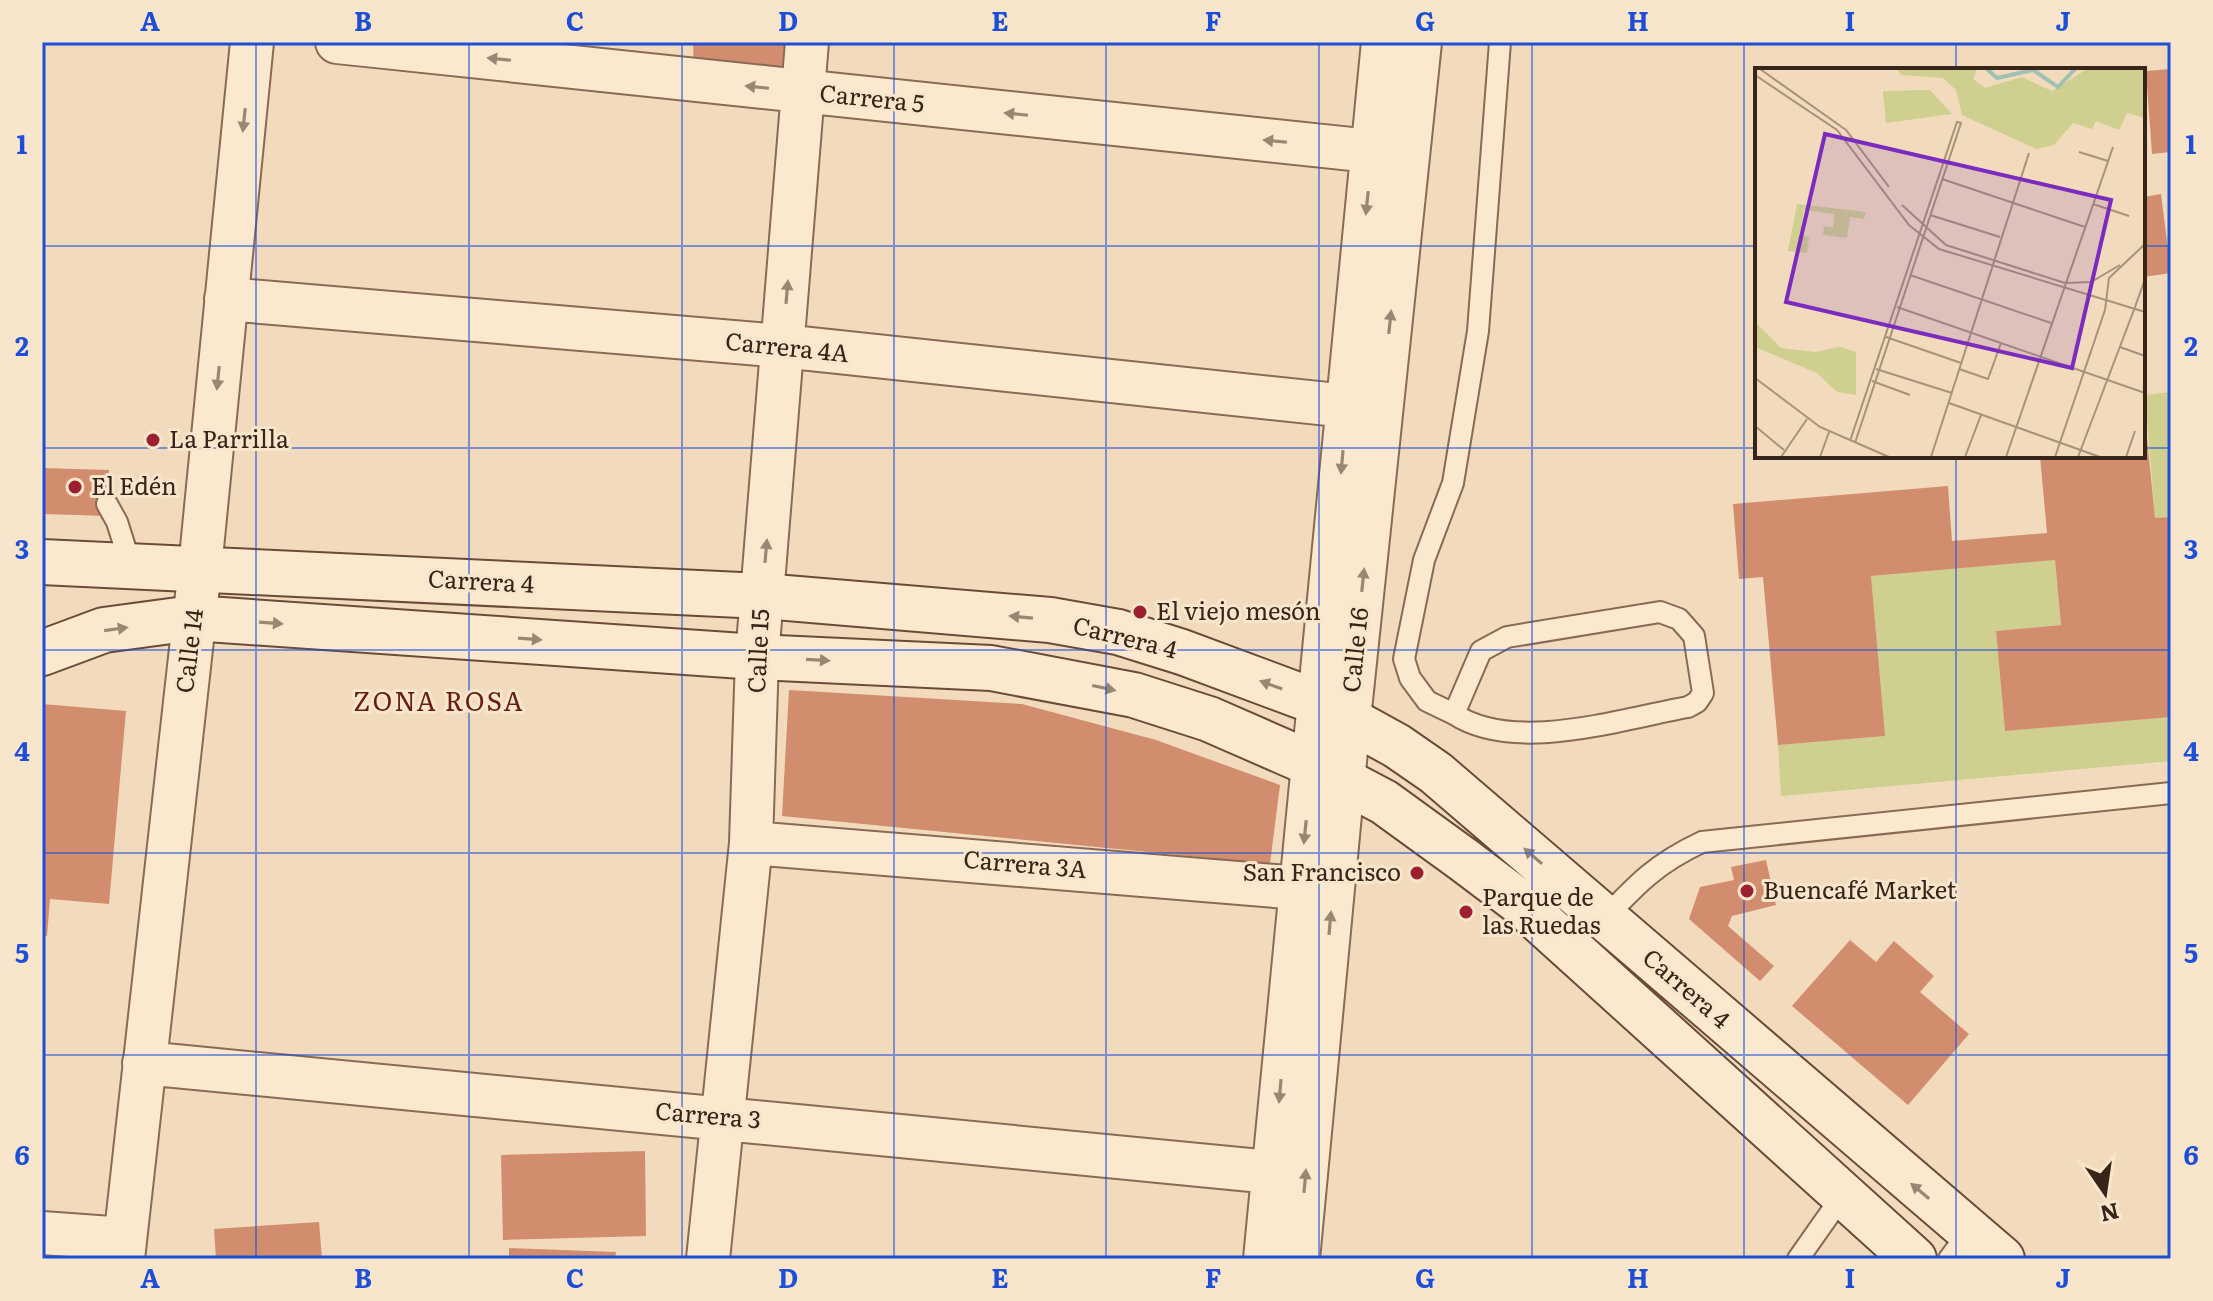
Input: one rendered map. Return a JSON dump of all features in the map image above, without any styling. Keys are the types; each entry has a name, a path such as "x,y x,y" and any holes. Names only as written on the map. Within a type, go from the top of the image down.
{"main road":[{"name":"Carrera 4","path":"42,562 762,596 1050,620 1118,632 1334,711 1397,746 1436,773 1605,919 1959,1245 2002,1259"},
{"name":"Carrera 4","path":"42,653 104,630 193,618 757,657 991,668 1058,678 1134,695 1209,719 1328,773 1422,827 1536,917 1914,1259"},
{"path":"1536,917 1568,887"}],"street":[{"name":"Calle 14","path":"124,1249 200,568 252,42"},
{"name":"Carrera 5","path":"337,42 565,54 803,92 1390,153"},
{"name":"Calle 15","path":"708,1259 751,843 757,657 807,42"},
{"name":"Calle 16","path":"1298,1259 1328,773 1390,153 1383,42"},
{"name":"Calle 16","path":"1334,711 1347,406 1390,153 1420,42"},
{"name":"Carrera 4A","path":"226,299 782,346 1347,406"},
{"name":"Calle 16","path":"1265,1259 1299,888 1328,773"},
{"name":"Carrera 3A","path":"751,843 1299,888"},
{"name":"Carrera 3","path":"144,1063 1272,1172"},
{"path":"42,1233 124,1249"}],"lane":[{"path":"1454,714 1481,651 1507,637 1660,612 1679,619 1694,636 1703,693 1697,702 1688,707 1525,735 1470,724 1427,701 1410,678 1404,659 1424,560 1453,483 1478,331 1500,42"},
{"path":"107,504 117,522 131,566"},
{"path":"1574,951 1639,882 1667,858 1702,842 2171,793"},
{"path":"1798,1259 1843,1195"}],"green space":[{"path":"2171,392 2171,517 2155,518 2145,395"},
{"path":"2055,560 2061,625 1996,631 2005,731 2171,717 2171,761 1781,796 1778,745 1884,736 1871,576"}],"building":[{"path":"693,42 789,42 790,70 694,72"},
{"path":"2171,69 2171,152 2152,154 2146,71"},
{"path":"2161,194 2171,273 2145,277 2145,197"},
{"path":"2145,418 2155,518 2171,517 2171,717 2005,731 1996,631 2061,625 2055,560 1871,576 1885,736 1778,745 1763,577 1739,579 1733,504 1948,486 1952,541 2047,533 2040,458 2145,458"},
{"name":"El Edén","path":"42,468 109,470 107,516 42,514"},
{"path":"789,690 1022,704 1156,740 1280,785 1270,864 782,816"},
{"path":"42,704 126,711 109,904 50,899 47,936 42,935"},
{"path":"1766,860 1776,905 1732,916 1728,926 1774,966 1760,981 1689,919 1700,887 1734,880 1731,867"},
{"path":"1850,940 1876,962 1894,941 1934,976 1920,992 1969,1034 1908,1105 1792,1006"},
{"path":"645,1151 646,1236 503,1240 501,1155"},
{"path":"319,1222 322,1259 216,1259 214,1229"},
{"path":"509,1248 616,1252 615,1259 509,1259"}],"place":[{"name":"La Parrilla","path":"153,440"},
{"name":"El Edén","path":"75,487"},
{"name":"El viejo mesón","path":"1140,612"},
{"name":"San Francisco","path":"1417,873"},
{"name":"Buencafé Market","path":"1747,891"},
{"name":"Parque de las Ruedas","path":"1466,912"}],"district":[{"name":"ZONA ROSA","path":"439,702"}]}
